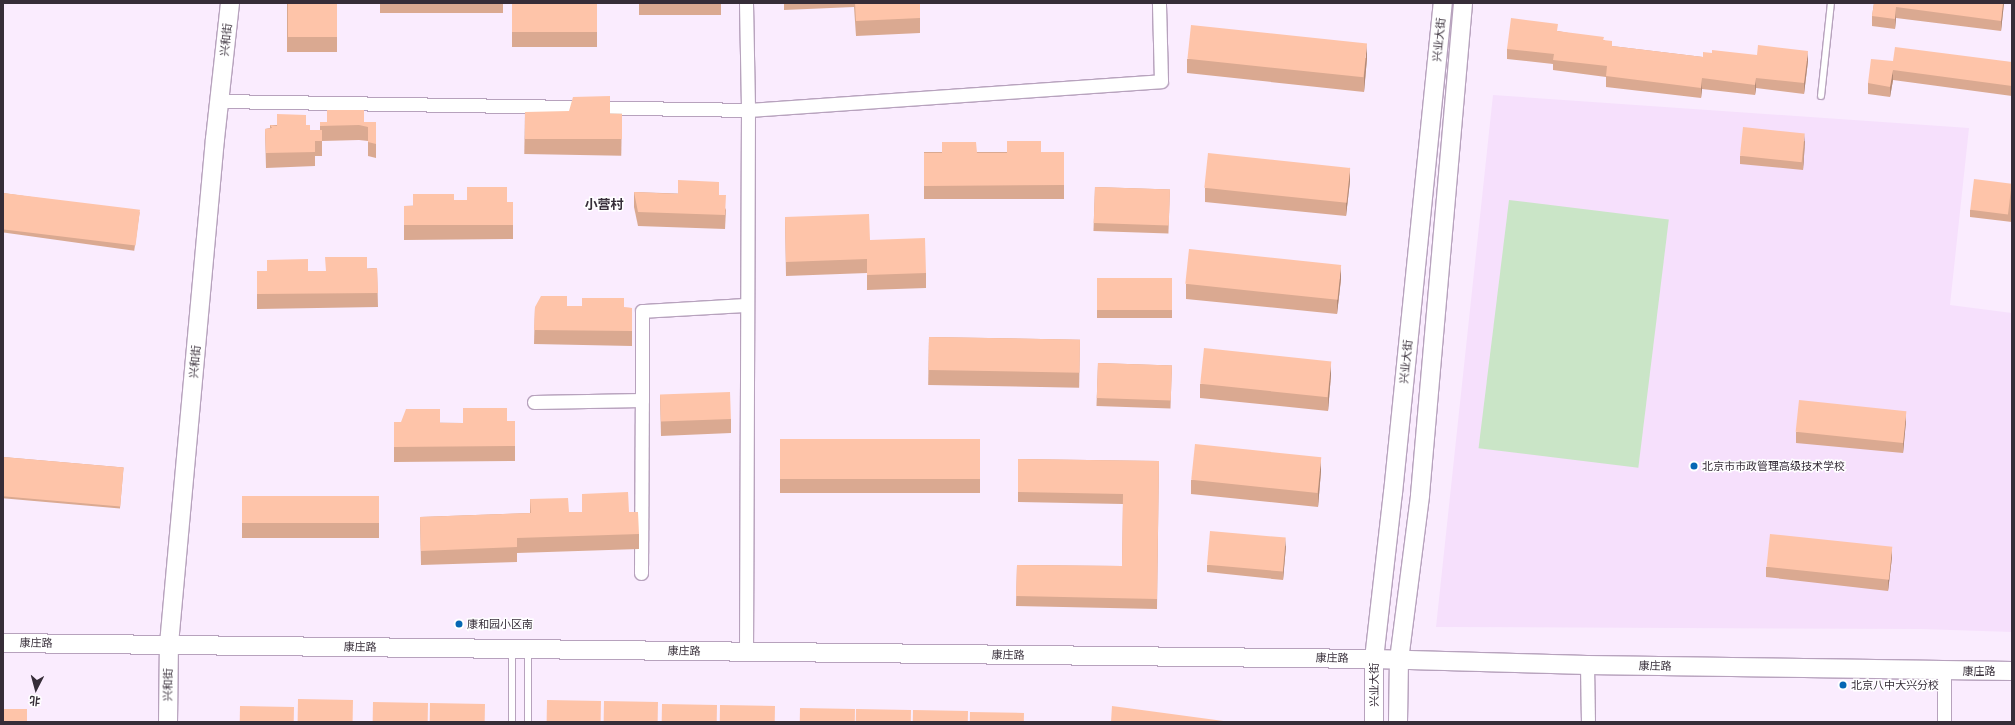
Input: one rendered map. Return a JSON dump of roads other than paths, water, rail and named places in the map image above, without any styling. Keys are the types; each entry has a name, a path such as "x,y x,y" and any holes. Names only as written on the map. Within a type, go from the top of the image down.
{"street":[{"name":"兴和街","path":"168,722 169,644 219,101 230,3"},
{"path":"746,3 748,110 746,652"},
{"path":"219,101 748,110 1161,81 1160,3"},
{"name":"兴业大街","path":"1374,722 1374,659 1443,3"},
{"name":"兴业大街","path":"1398,722 1399,660 1420,495 1463,3"},
{"path":"641,573 642,311 747,304"},
{"path":"534,402 642,400"},
{"name":"康庄路","path":"3,643 1374,659 1587,665 2012,671"},
{"path":"1587,665 1588,722"},
{"path":"1944,671 1944,722"}],"lane":[{"path":"1821,96 1831,3"},
{"path":"512,722 520,649"},
{"path":"520,649 528,722"}],"place":[{"name":"北京市市政管理高级技术学校","path":"1694,466"},
{"name":"康和园小区南","path":"459,624"},
{"name":"北京八中大兴分校","path":"1843,685"}],"district":[{"name":"小营村","path":"604,204"}]}
